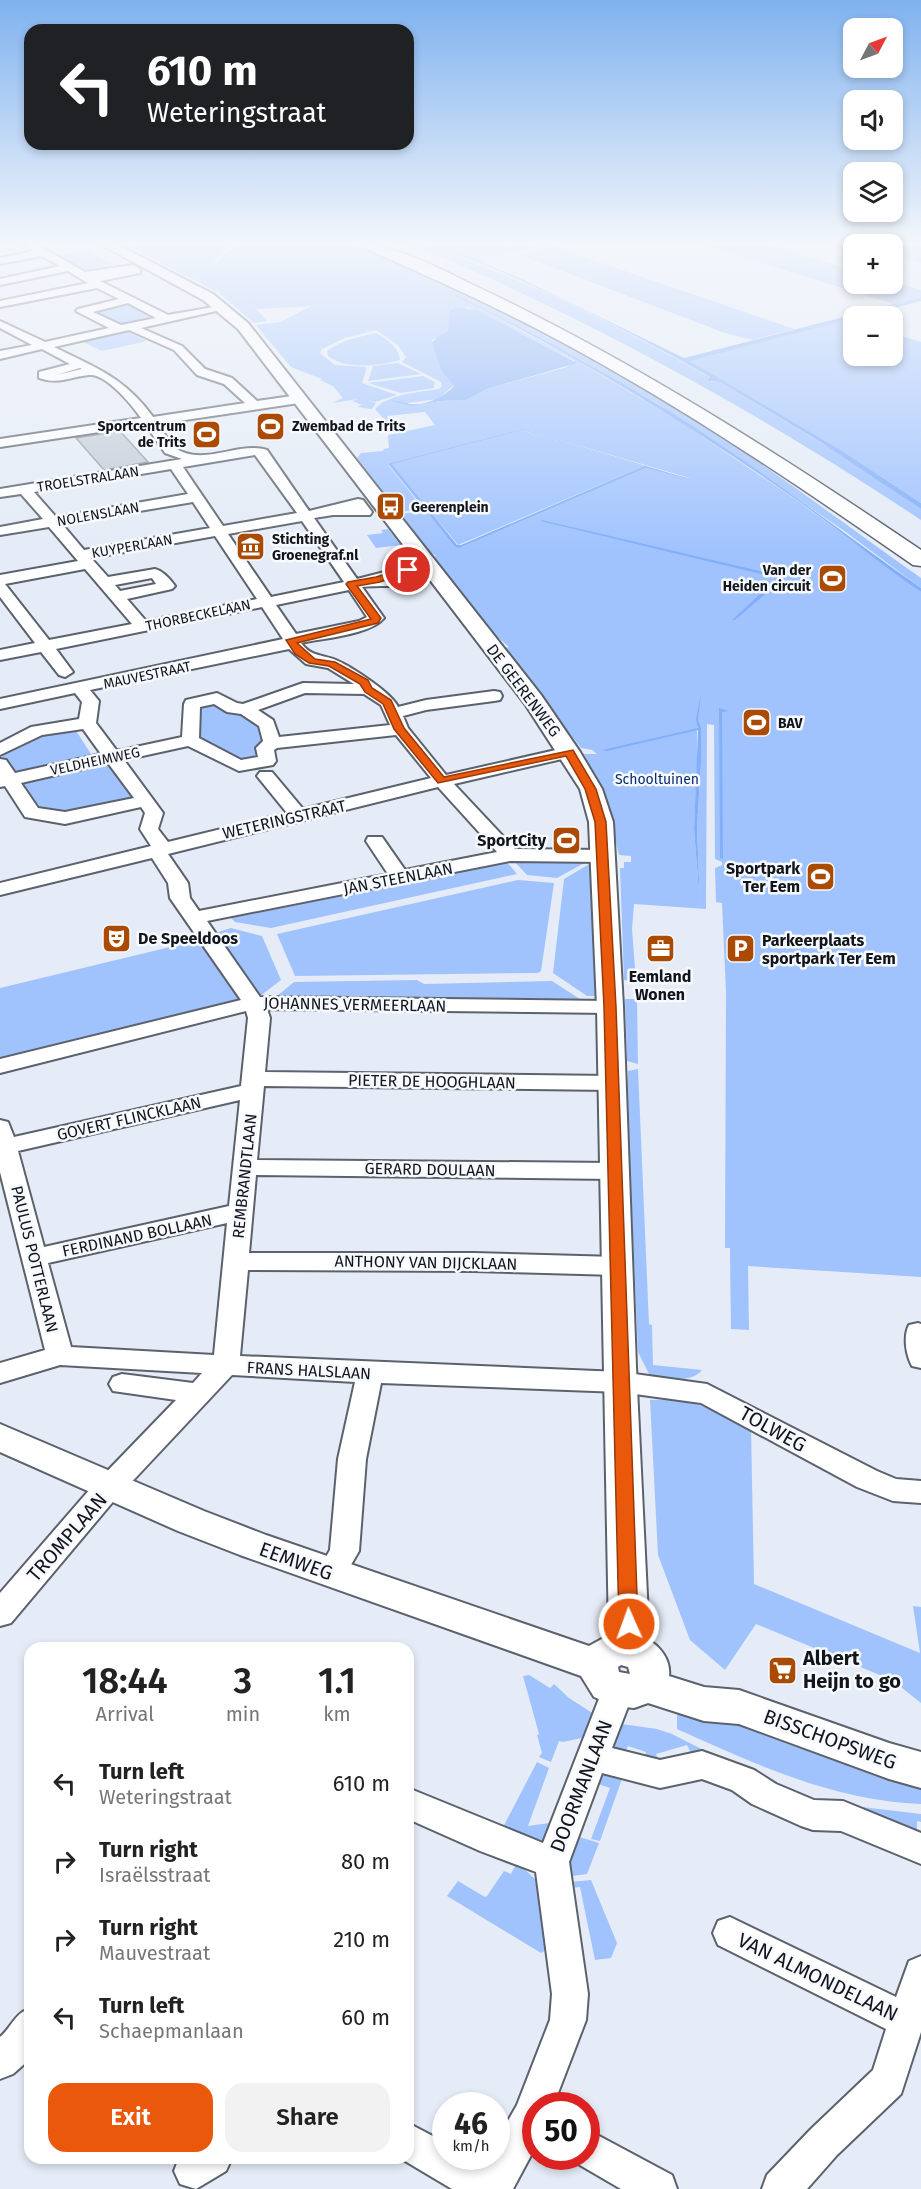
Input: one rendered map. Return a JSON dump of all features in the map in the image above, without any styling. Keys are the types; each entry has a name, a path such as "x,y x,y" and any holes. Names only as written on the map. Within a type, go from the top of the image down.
{"highway":[{"path":"584,347 637,375 735,435 921,560"}],"main road":[{"name":"DE GEERENWEG","path":"259,347 492,647 570,752 591,789 601,822 610,1007 628,1672"},
{"name":"EEMWEG","path":"0,1437 191,1521 331,1574 628,1672"},
{"name":"BISSCHOPSWEG","path":"628,1672 704,1704 739,1707 888,1761 921,1770"}],"street":[{"path":"0,355 34,347"},
{"path":"47,347 94,370 124,389 170,450 190,457 194,461"},
{"path":"176,347 201,372 228,381 253,404"},
{"path":"82,364 43,375 47,378 60,379 94,370"},
{"path":"0,443 299,399"},
{"name":"TROELSTRALAAN","path":"0,493 256,451 262,453 303,513"},
{"path":"175,464 299,651 312,661 332,664 364,682 368,690"},
{"path":"24,489 140,623"},
{"name":"NOLENSLAAN","path":"0,531 195,497"},
{"name":"KUYPERLAAN","path":"0,580 82,557 217,528 303,513 333,511"},
{"path":"303,513 351,584"},
{"path":"105,582 155,573 167,586 117,596"},
{"name":"THORBECKELAAN","path":"0,646 42,642 377,580"},
{"name":"MAUVESTRAAT","path":"0,704 80,689 364,625 376,618 351,584"},
{"path":"0,588 65,672"},
{"name":"THORBECKELAAN","path":"0,655 42,642"},
{"path":"303,688 312,661"},
{"path":"299,816 261,770 239,766 190,741 192,704 217,698 233,708 245,709 303,688 368,690 388,702 405,721 442,781 510,855"},
{"path":"3,775 32,813 65,818 145,801 87,723 91,701 80,689"},
{"path":"261,770 267,761 265,748 272,743 405,721 426,705 494,696"},
{"path":"245,709 267,724 272,743"},
{"path":"0,750 37,731 87,723"},
{"name":"VELDHEIMWEG","path":"3,775 113,757 190,741"},
{"name":"WETERINGSTRAAT","path":"0,888 570,752"},
{"name":"REMBRANDTLAAN","path":"145,801 154,813 149,829 178,883 180,898 254,1003 259,1018 226,1365"},
{"path":"375,841 400,877"},
{"name":"JAN STEENLAAN","path":"194,918 510,855 603,856"},
{"name":"JOHANNES VERMEERLAAN","path":"0,1066 254,1003 610,1007"},
{"name":"PIETER DE HOOGHLAAN","path":"253,1085 612,1083"},
{"name":"GOVERT FLINCKLAAN","path":"3,1136 253,1085"},
{"name":"PAULUS POTTERLAAN","path":"3,1136 60,1356"},
{"name":"GERARD DOULAAN","path":"246,1167 614,1171"},
{"name":"FERDINAND BOLLAAN","path":"34,1257 240,1212"},
{"name":"ANTHONY VAN DIJCKLAAN","path":"236,1261 617,1266"},
{"path":"918,1332 921,1359"},
{"name":"FRANS HALSLAAN","path":"0,1373 60,1356 370,1373 620,1382"},
{"path":"110,1486 196,1393 226,1365"},
{"path":"331,1574 344,1551 352,1459 370,1373"},
{"name":"TOLWEG","path":"620,1382 707,1394 867,1479 893,1490 921,1492"},
{"path":"122,1384 196,1393"},
{"name":"TROMPLAAN","path":"0,1614 110,1486"},
{"name":"DOORMANLAAN","path":"542,2092 568,2020 570,1994 552,1862 628,1672"},
{"path":"594,1757 660,1774 702,1765 743,1780 764,1794 813,1815 843,1816 921,1849"},
{"path":"414,1806 492,1840 552,1862"},
{"name":"VAN ALMONDELAAN","path":"730,1933 907,2021"},
{"name":"VAN ALMONDELAAN","path":"781,2189 824,2142 888,2081 921,1973"},
{"path":"0,2061 21,2043 24,2037"},
{"name":"DOORMANLAAN","path":"491,2189 522,2136"},
{"path":"414,2145 491,2189"},
{"path":"600,2156 658,2189"}],"green space":[{"path":"94,347 119,347 102,351"},
{"name":"Sportpark Ter Eem","path":"274,347 326,347 320,353 335,365 367,367 362,383 397,395 375,402 365,399 376,403 372,409 357,407 362,405 352,401 358,399 332,403 343,398 333,386 320,380 322,379 291,367"},
{"path":"333,347 394,347 400,360 373,365 353,365 335,360 328,356 327,351"},
{"name":"Sportpark Ter Eem","path":"399,347 434,347 441,370 454,385 438,399 407,403 413,406 440,401 466,400 487,389 567,367 575,361 548,347 552,347 682,423 798,501 921,592 921,1277 748,1266 749,1330 731,1329 730,1248 725,1248 726,992 722,903 716,902 715,868 722,865 722,862 715,859 714,725 707,724 706,909 634,904 632,929 636,981 624,980 620,868 624,868 624,862 631,862 631,856 619,855 608,807 584,754 597,754 592,750 581,748 511,659 504,648 509,647 486,627 436,562 433,557 436,556 427,550 401,514 429,510 428,513 454,546 461,547 646,468 693,479 522,429 388,465 423,508 392,464 521,430 644,466 458,545 431,512 439,511 435,507 400,512 357,458 361,453 383,451 389,448 388,435 435,425 425,412 387,416 392,432 386,433 381,426 384,419 375,409 381,404 396,397 439,389 442,386 441,382 402,362 406,357","holes":["699,724 701,763 697,828 700,905 694,829"]},
{"name":"Sportpark Ter Eem","path":"557,347 570,347 614,371 752,457 921,578 921,588 843,530 658,404"},
{"path":"630,347 654,347 711,378 711,382 720,382 848,459 921,509 921,520 799,442"},
{"path":"742,347 843,347 843,366 903,366 903,347 921,347 921,503 844,452 689,361"},
{"path":"398,363 421,374 368,381 373,366"},
{"path":"423,376 435,382 434,388 401,393 368,383"},
{"path":"388,529 401,545 376,548 367,535 383,533 381,530"},
{"path":"213,701 242,711 264,726 264,758 246,764 195,740 194,706"},
{"path":"73,726 91,754 103,751 107,755 16,776 9,771 2,759 4,750 32,735"},
{"path":"105,762 134,800 68,815 39,811 18,780"},
{"path":"513,860 590,860 557,878 527,875"},
{"path":"506,861 517,874 271,928 235,922 229,916"},
{"path":"591,863 593,864 595,996 587,996 553,973 564,879"},
{"path":"518,880 554,883 541,971 538,973 295,976 277,934"},
{"path":"231,928 262,936 281,980 259,997 223,942 212,934"},
{"path":"199,936 244,1001 0,1060 0,988 170,947"},
{"path":"417,980 424,984 552,981 586,1003 271,1001 294,982"},
{"path":"625,999 637,999 638,1064 627,1061"},
{"path":"638,1069 649,1324 652,1325 653,1365 702,1370 685,1379 650,1376 638,1352 627,1102 628,1071"},
{"path":"650,1400 678,1401 703,1406 751,1427 754,1584 920,1653 913,1606 921,1607 921,1703 892,1680 756,1624 725,1670 690,1640 658,1555"},
{"path":"529,1675 550,1688 554,1684 569,1698 597,1716 591,1736 559,1741 551,1762 539,1757 542,1753 537,1735 539,1734 523,1676"},
{"path":"677,1706 805,1747 875,1776 921,1787 921,1804 857,1796 826,1788 736,1755 677,1729"},
{"path":"615,1723 657,1729 713,1755 709,1758 693,1757 687,1745 656,1754 661,1766 643,1764 646,1752 628,1746 623,1758 610,1743"},
{"path":"537,1762 549,1768 528,1826 557,1822 546,1843 532,1846 499,1835"},
{"path":"603,1773 622,1779 600,1841 591,1839 610,1788 595,1783"},
{"path":"845,1805 921,1814 921,1822 917,1821 917,1836"},
{"path":"576,1836 599,1843 587,1874 565,1877"},
{"path":"515,1866 522,1867 535,1879 546,1950 541,1953 447,1896 458,1881 485,1897 504,1871 511,1874"},
{"path":"591,1880 617,1943 611,1958 595,1960 580,1887 571,1888 570,1882"}],"shaded area":[{"path":"433,347 547,347 577,363 487,389 466,400 440,401 413,406 391,401 422,404 445,394 454,386 441,370"},
{"path":"552,347 557,347 574,356 688,423 776,484 921,588 921,592 797,500 672,417"},
{"path":"655,347 662,347 684,358 726,347 743,347 690,361 844,452 921,503 921,509 822,443 720,382 708,381 710,377"},
{"path":"522,429 693,480 646,468 459,548 454,546 427,512 430,511 457,545 461,545 644,466 522,430 392,464 427,508 424,508 388,464"},
{"path":"540,521 777,575 783,579 735,620 732,620 777,578"},
{"path":"701,693 698,720 701,728 701,763 697,828 700,905 694,829 698,730 607,751 602,750 698,728 696,720"},
{"path":"719,708 729,711 722,712 723,859 720,858"}],"building":[{"path":"120,431 148,462 104,470 76,438"}],"place":[{"name":"Zwembad de Trits","path":"271,426"},
{"name":"Sportcentrum de Trits","path":"207,434"},
{"name":"Geerenplein","path":"390,507"},
{"name":"Stichting Groenegraf.nl","path":"251,547"},
{"name":"Van der Heiden circuit","path":"832,578"},
{"name":"BAV","path":"757,723"},
{"name":"SportCity","path":"567,840"},
{"name":"Sportpark Ter Eem","path":"821,877"},
{"name":"De Speeldoos","path":"117,938"},
{"name":"Eemland Wonen","path":"660,948"},
{"name":"Parkeerplaats sportpark Ter Eem","path":"741,949"},
{"name":"Albert Heijn to go","path":"782,1670"}],"route":[{"path":"408,570 377,580 351,584 376,618 375,621 291,640 299,651 312,661 332,664 364,682 368,690 388,702 399,729 442,781 570,752 591,789 601,822 610,1007 629,1624"}],"park label":[{"name":"Schooltuinen","path":"657,779"}]}
